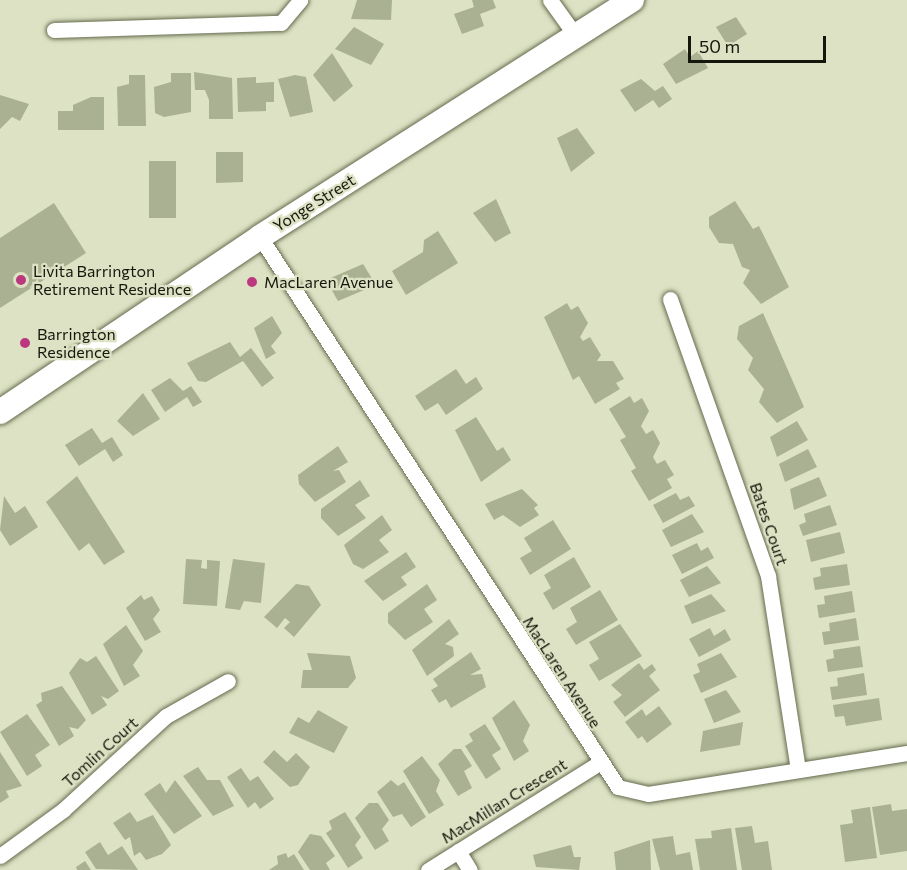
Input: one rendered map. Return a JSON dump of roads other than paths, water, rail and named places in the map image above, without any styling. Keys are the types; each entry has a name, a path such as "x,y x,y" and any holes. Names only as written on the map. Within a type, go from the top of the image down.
{"main road":[{"name":"Yonge Street","path":"0,412 260,237 632,0"}],"street":[{"path":"54,30 281,23 300,0"},
{"path":"550,0 576,36"},
{"name":"MacLaren Avenue","path":"260,237 599,763 618,787 642,794 907,753"},
{"name":"Bates Court","path":"670,299 768,576 798,770"},
{"name":"Tomlin Court","path":"0,856 63,810 166,716 228,681"},
{"name":"MacMillan Crescent","path":"428,870 599,763"},
{"path":"458,850 470,870"}],"place":[{"name":"Livita Barrington Retirement Residence","path":"21,280"},
{"name":"MacLaren Avenue","path":"252,282"},
{"name":"Barrington Residence","path":"25,343"}]}
